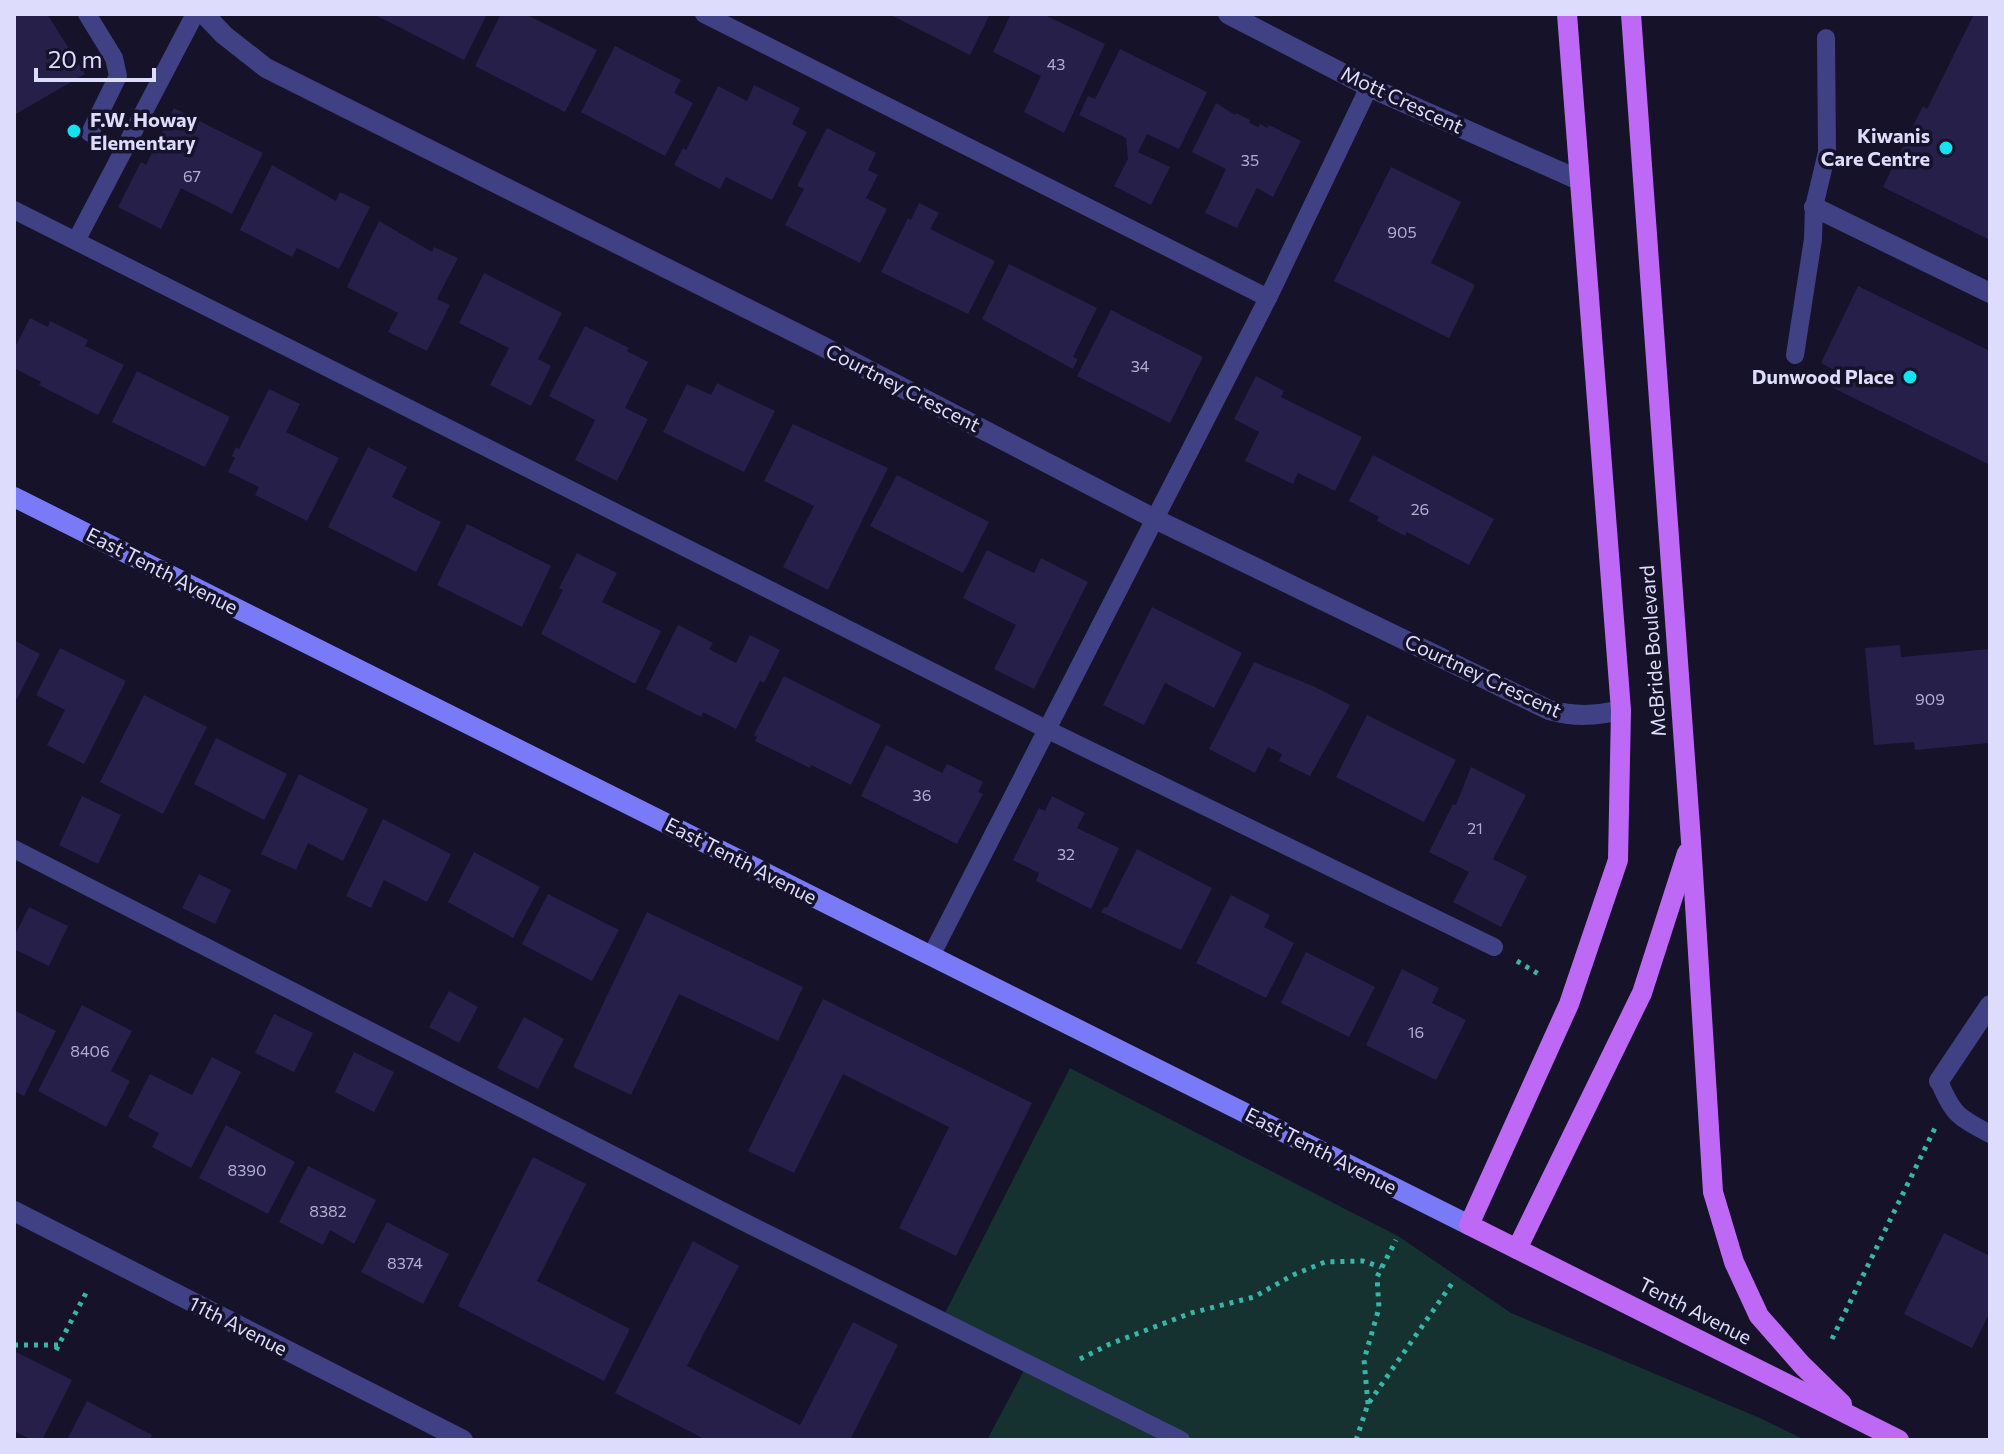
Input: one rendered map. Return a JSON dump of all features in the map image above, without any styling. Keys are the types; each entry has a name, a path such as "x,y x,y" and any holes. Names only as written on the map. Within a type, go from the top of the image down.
{"main road":[{"name":"McBride Boulevard","path":"1469,1225 1569,1004 1618,860 1621,710 1567,14"},
{"name":"McBride Boulevard","path":"1517,1249 1642,993 1691,841 1631,14"},
{"name":"East Tenth Avenue","path":"14,497 1469,1225"},
{"path":"1691,841 1713,1192 1734,1262 1759,1316 1802,1365 1856,1418"},
{"name":"Tenth Avenue","path":"1469,1225 1899,1440"}],"street":[{"name":"Courtney Crescent","path":"204,14 224,35 266,68 822,346 1155,519 1549,710 1593,716 1621,710"},
{"name":"Mott Crescent","path":"1228,14 1369,87 1579,180"},
{"path":"1814,207 1990,293"},
{"path":"1939,1081 1990,1005"},
{"name":"11th Avenue","path":"14,1211 463,1440"}],"lane":[{"path":"87,14 114,58 118,76 90,133"},
{"path":"76,241 195,14"},
{"path":"704,14 1268,298"},
{"path":"1795,355 1813,239 1814,207 1827,152 1826,38"},
{"path":"931,956 1268,298 1369,87"},
{"path":"14,210 1048,730 1494,947"},
{"path":"14,849 740,1220 1181,1440"},
{"path":"1939,1081 1959,1118 1990,1134"}],"path":[{"path":"1832,1339 1948,1102"},
{"path":"1368,1404 1364,1360 1379,1308 1377,1277 1396,1240"},
{"path":"1067,1382 1080,1359 1098,1349 1191,1313 1254,1297 1308,1268 1345,1260 1363,1261 1381,1267"},
{"path":"1356,1440 1368,1404 1453,1282"},
{"path":"14,1345 57,1348 86,1293"}],"green space":[{"path":"1070,1068 1398,1236 1511,1313 1805,1440 987,1440 1028,1363 942,1319"}],"building":[{"path":"14,14 47,14 85,74 14,115"},
{"path":"373,14 487,14 464,60"},
{"path":"501,14 525,14 597,50 565,112 475,66"},
{"path":"889,14 990,14 970,55"},
{"path":"1011,14 1043,14 1105,44 1064,133 1024,112 1041,76 993,52"},
{"name":"Kiwanis Care Centre","path":"1974,14 1990,14 1990,240 1883,187 1923,106 1927,109"},
{"path":"615,46 681,80 674,93 693,103 665,156 581,112"},
{"path":"1120,49 1207,92 1179,149 1147,134 1138,152 1170,167 1151,205 1114,186 1128,159 1126,138 1079,115 1088,96 1095,99"},
{"path":"754,85 800,108 792,124 807,132 772,200 726,177 720,189 674,165 683,148 686,150 718,86 747,101"},
{"path":"1216,103 1250,120 1249,123 1267,128 1269,125 1301,141 1273,197 1257,188 1237,228 1205,213 1226,169 1192,152"},
{"path":"174,108 263,153 232,214 181,188 161,229 118,207 141,162 146,165"},
{"path":"827,128 876,153 868,170 878,175 866,198 887,209 860,263 785,225 804,189 797,186"},
{"path":"272,165 336,201 340,192 370,207 339,269 297,248 292,257 240,230"},
{"path":"1391,167 1461,202 1431,263 1475,285 1449,338 1334,281"},
{"path":"919,203 939,213 930,229 995,261 968,314 881,272"},
{"path":"379,221 432,252 434,247 458,258 437,299 450,305 427,351 388,332 398,313 347,287"},
{"path":"1009,264 1097,308 1073,357 1078,359 1073,369 982,319"},
{"path":"484,273 562,313 538,359 551,366 531,406 490,385 509,348 459,323"},
{"name":"Dunwood Place","path":"1858,286 1990,351 1990,465 1827,385 1834,370 1821,363"},
{"path":"1111,310 1203,357 1170,423 1077,376"},
{"path":"30,318 48,327 50,321 88,340 85,346 124,365 98,415 39,385 41,382 14,368 14,349"},
{"path":"585,326 629,348 627,351 648,362 625,408 648,419 617,481 575,460 595,420 549,396"},
{"path":"137,371 230,417 205,467 112,422"},
{"path":"1256,376 1284,391 1281,397 1362,437 1335,491 1298,473 1293,484 1245,461 1259,432 1234,419"},
{"path":"717,383 775,411 744,472 663,432 687,384 711,395"},
{"path":"269,389 300,404 286,432 339,458 307,521 255,495 259,487 228,472 235,458 232,456 236,447 239,449"},
{"path":"793,424 888,468 828,590 783,567 814,506 764,481"},
{"path":"368,447 407,467 392,497 441,522 416,572 328,527"},
{"path":"1373,455 1494,519 1469,565 1407,532 1405,536 1349,501"},
{"path":"897,475 989,522 963,573 870,526"},
{"path":"467,524 551,566 522,627 437,585"},
{"path":"987,550 1034,573 1041,558 1088,582 1034,689 994,669 1016,625 963,598"},
{"path":"577,553 617,573 602,602 661,631 635,684 541,634"},
{"path":"1152,607 1242,653 1214,708 1165,683 1144,725 1103,705"},
{"path":"678,625 713,643 709,649 736,663 750,635 780,650 736,729 703,712 701,717 646,689"},
{"path":"14,640 40,654 17,699 14,697"},
{"path":"1900,645 1901,657 1990,649 1990,743 1915,750 1914,742 1874,745 1865,648"},
{"path":"60,648 126,681 84,764 47,745 65,710 36,695"},
{"path":"1254,662 1350,705 1310,776 1279,761 1282,754 1268,747 1255,773 1209,749"},
{"path":"784,676 881,725 851,785 755,741 757,737 754,735"},
{"path":"144,695 207,727 163,814 100,782"},
{"path":"1367,715 1456,760 1424,822 1336,777"},
{"path":"216,738 287,774 264,820 194,784"},
{"path":"886,745 942,773 947,764 983,782 978,792 983,794 957,844 861,796"},
{"path":"1471,767 1526,795 1493,859 1527,876 1501,927 1453,902 1469,872 1429,852 1453,804 1456,805"},
{"path":"299,774 368,809 343,861 308,843 296,870 261,854"},
{"path":"82,796 121,815 98,864 59,845"},
{"path":"1052,796 1085,813 1077,828 1119,848 1091,909 1036,881 1039,873 1013,860 1039,808 1045,811"},
{"path":"383,819 451,854 427,902 384,880 371,908 346,896"},
{"path":"1137,849 1212,888 1181,950 1101,912 1104,907 1107,908"},
{"path":"474,852 540,887 513,938 448,902"},
{"path":"199,874 231,890 215,924 182,908"},
{"path":"548,894 619,930 592,981 522,944"},
{"path":"1231,895 1270,915 1264,927 1294,943 1266,998 1196,963"},
{"path":"29,907 68,926 49,966 14,949 14,937"},
{"path":"647,912 803,987 778,1041 679,994 631,1095 573,1067"},
{"path":"1306,952 1375,987 1349,1037 1281,1003"},
{"path":"1402,969 1439,988 1432,1003 1466,1020 1436,1080 1366,1045"},
{"path":"449,991 478,1007 459,1043 429,1027"},
{"path":"823,999 1032,1103 956,1256 899,1228 949,1127 843,1074 794,1173 748,1151"},
{"path":"82,1005 132,1031 111,1071 130,1081 106,1127 38,1091"},
{"path":"14,1010 56,1031 24,1096 14,1091"},
{"path":"274,1014 313,1033 294,1072 255,1053"},
{"path":"524,1017 564,1039 538,1089 497,1068"},
{"path":"354,1052 394,1072 374,1112 335,1092"},
{"path":"212,1057 241,1072 191,1168 152,1147 159,1133 128,1117 150,1074 192,1095"},
{"path":"226,1125 295,1162 268,1214 199,1178"},
{"path":"533,1157 586,1184 537,1281 630,1329 604,1381 458,1306"},
{"path":"308,1166 376,1200 354,1244 330,1230 323,1245 279,1222"},
{"path":"387,1222 449,1254 423,1304 361,1272"},
{"path":"1944,1233 1990,1256 1990,1312 1972,1348 1904,1314"},
{"path":"693,1241 739,1266 687,1366 800,1425 853,1322 898,1345 850,1440 706,1440 615,1393"},
{"path":"14,1351 72,1380 42,1440 32,1440 14,1431"},
{"path":"87,1401 152,1435 150,1440 67,1440"}],"place":[{"name":"F.W. Howay Elementary","path":"74,131"},
{"name":"Kiwanis Care Centre","path":"1946,148"},
{"name":"Dunwood Place","path":"1910,377"}]}
